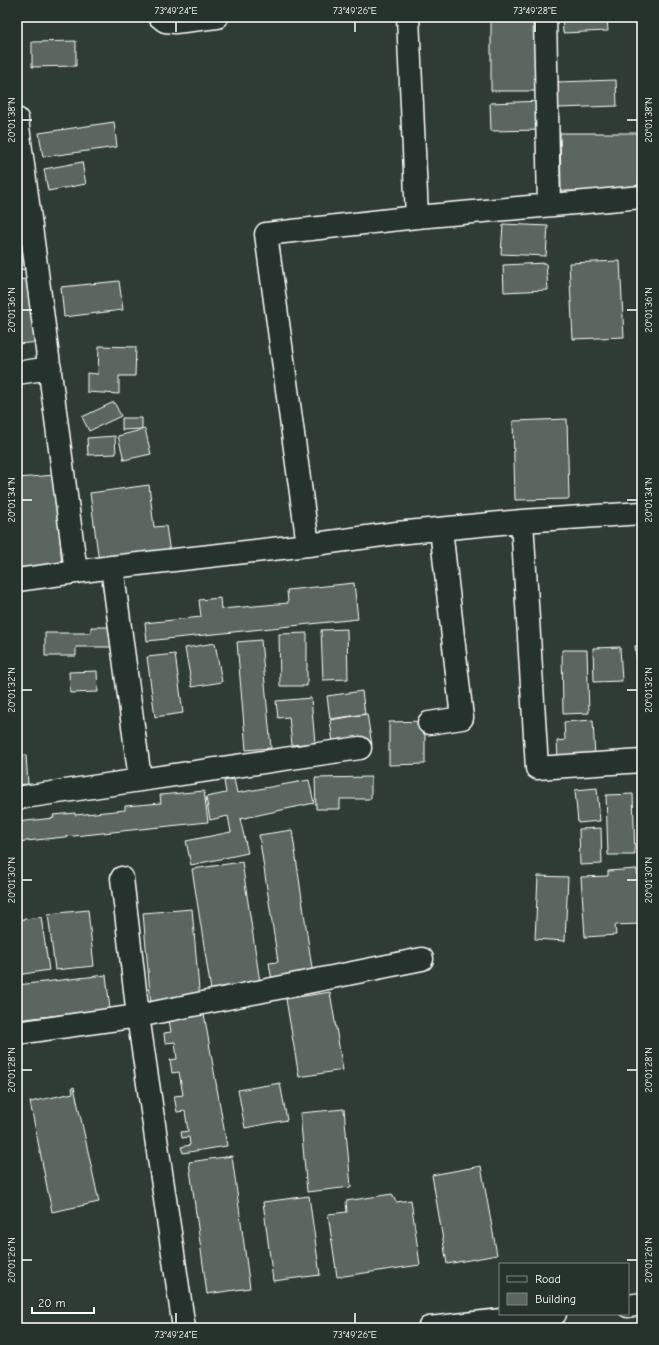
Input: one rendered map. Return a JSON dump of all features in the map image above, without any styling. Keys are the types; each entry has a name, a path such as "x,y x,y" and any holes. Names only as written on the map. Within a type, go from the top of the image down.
{"street":[{"path":"160,17 165,21 175,22 217,17"},
{"path":"408,17 417,217"},
{"path":"545,17 549,205"},
{"path":"17,119 21,181 50,368 76,572"},
{"path":"308,545 266,234 417,217 642,197"},
{"path":"17,373 50,368"},
{"path":"17,580 112,567 308,545 441,528 642,513"},
{"path":"522,521 537,768 642,761"},
{"path":"429,723 462,718 441,528"},
{"path":"112,567 140,779"},
{"path":"17,798 360,748"},
{"path":"122,878 138,1016 184,1328"},
{"path":"17,1034 138,1016 422,959"},
{"path":"629,1306 642,1304"},
{"path":"428,1328 470,1326 549,1315"}],"building":[{"path":"491,17 534,17 535,91 491,91"},
{"path":"562,17 607,17 608,31 563,33"},
{"path":"76,41 76,66 32,67 32,42"},
{"path":"616,80 617,106 558,108 557,82"},
{"path":"543,101 544,130 491,131 490,103"},
{"path":"114,122 117,147 43,157 39,133"},
{"path":"560,133 639,133 639,191 561,191"},
{"path":"82,162 86,184 48,191 44,169"},
{"path":"17,217 23,217 28,269 17,270"},
{"path":"503,224 548,226 546,256 501,254"},
{"path":"620,261 624,337 573,339 569,263"},
{"path":"546,263 548,290 504,292 503,265"},
{"path":"33,278 40,342 17,344 17,280"},
{"path":"119,281 123,310 64,317 61,287"},
{"path":"99,346 136,347 135,376 119,376 119,394 87,392 87,373 98,374"},
{"path":"114,402 121,416 89,431 82,417"},
{"path":"122,418 142,418 142,429 122,430"},
{"path":"567,419 569,499 515,500 513,421"},
{"path":"145,429 151,454 124,460 118,436"},
{"path":"115,436 116,454 88,455 87,438"},
{"path":"56,475 62,569 18,572 17,478"},
{"path":"149,485 154,527 166,526 170,553 99,562 90,493"},
{"path":"354,583 358,619 147,641 145,623 201,617 199,600 220,598 221,609 288,603 287,590"},
{"path":"91,627 120,627 120,647 76,647 76,656 45,656 45,633 91,633"},
{"path":"347,629 348,679 323,680 321,630"},
{"path":"307,633 307,686 280,686 279,634"},
{"path":"261,640 271,748 246,750 237,642"},
{"path":"215,643 222,682 192,687 185,648"},
{"path":"642,645 642,679 640,680 635,646"},
{"path":"620,647 622,681 594,682 593,648"},
{"path":"562,650 587,650 589,713 563,714"},
{"path":"175,654 183,713 155,717 147,657"},
{"path":"97,671 98,692 70,693 69,672"},
{"path":"17,679 20,738 17,738"},
{"path":"639,683 642,683 642,755 641,755"},
{"path":"362,691 365,714 330,719 327,696"},
{"path":"311,698 315,743 292,745 289,717 278,718 276,701"},
{"path":"367,714 372,745 334,750 330,720"},
{"path":"593,720 595,758 558,759 557,741 565,740 564,722"},
{"path":"425,721 425,764 389,765 389,722"},
{"path":"26,755 28,784 17,785 17,756"},
{"path":"371,777 371,799 340,799 340,809 316,809 315,778"},
{"path":"234,779 237,793 309,780 314,803 240,819 248,853 191,865 186,841 231,832 228,816 210,820 206,797 226,793 224,781"},
{"path":"597,788 600,821 578,823 575,790"},
{"path":"204,791 208,822 17,842 17,822 54,818 53,815 75,813 75,815 125,810 125,806 161,803 160,795"},
{"path":"633,794 635,855 608,855 606,795"},
{"path":"601,828 602,864 580,865 579,829"},
{"path":"292,830 313,975 272,981 269,963 278,962 259,835"},
{"path":"242,862 261,989 212,997 192,869"},
{"path":"637,869 641,924 615,925 616,935 585,937 581,877 608,876 608,871"},
{"path":"538,876 568,877 565,941 535,939"},
{"path":"192,909 200,1001 151,1005 143,913"},
{"path":"88,910 94,966 55,970 48,914"},
{"path":"41,917 49,970 17,975 17,920"},
{"path":"106,975 110,1009 17,1020 17,985"},
{"path":"330,992 343,1070 299,1077 286,999"},
{"path":"203,1008 227,1146 183,1153 181,1147 190,1145 189,1137 182,1138 181,1132 188,1131 185,1111 177,1112 174,1096 183,1095 179,1072 172,1073 170,1060 177,1059 175,1042 165,1043 164,1033 171,1032 168,1014"},
{"path":"280,1083 287,1120 245,1128 238,1090"},
{"path":"74,1087 99,1202 52,1212 30,1102 73,1093 72,1088"},
{"path":"344,1109 351,1187 307,1192 300,1113"},
{"path":"232,1156 250,1288 207,1294 189,1162"},
{"path":"481,1166 497,1255 447,1264 432,1175"},
{"path":"392,1194 396,1202 411,1200 420,1265 337,1277 328,1214 347,1212 346,1201"},
{"path":"309,1196 320,1275 273,1281 263,1202"}]}
